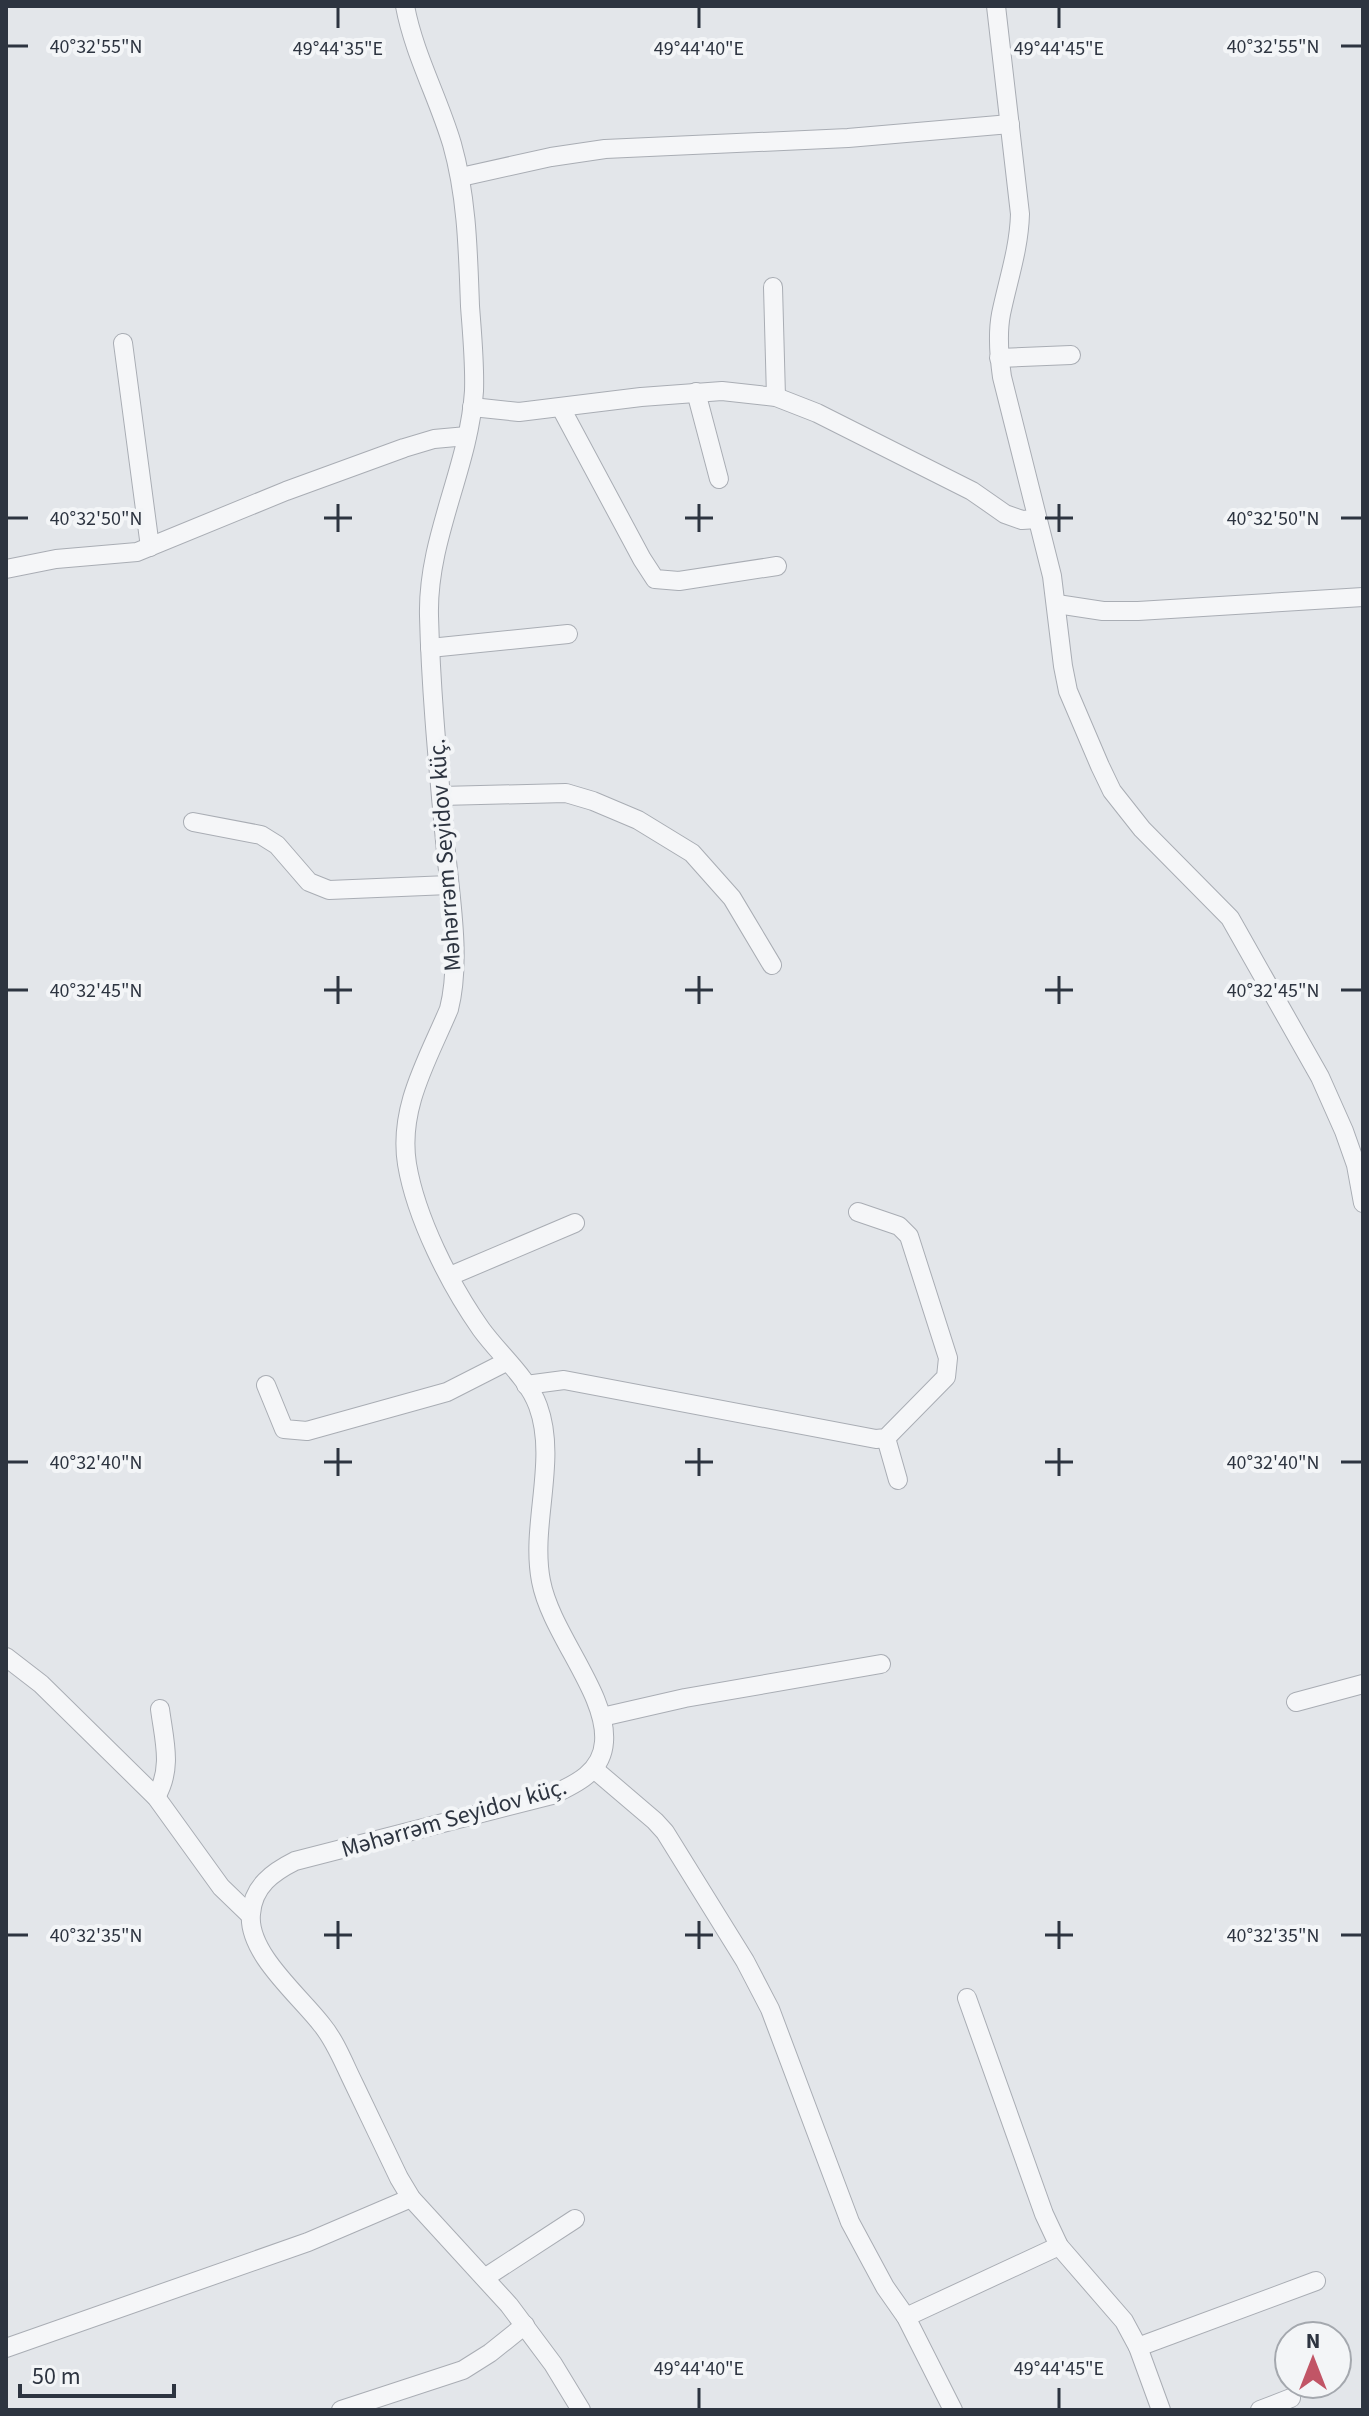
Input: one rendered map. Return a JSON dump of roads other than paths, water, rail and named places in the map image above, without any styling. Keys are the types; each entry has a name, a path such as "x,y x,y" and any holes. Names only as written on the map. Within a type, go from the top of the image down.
{"street":[{"name":"Məhərrəm Seyidov küç.","path":"250,1915 261,1885 275,1871 295,1861 552,1795 577,1784 594,1769 602,1754 602,1717 546,1605 540,1579 538,1557 545,1439 537,1404 463,1301 429,1231 407,1164 405,1141 410,1103 449,1009 455,974 429,612 433,563 467,436 474,387 467,221 461,177 451,139 417,51 405,6"},
{"path":"996,6 1019,195 1020,239 1001,316 999,358 1057,604 1068,691 1112,791 1142,829 1230,918 1320,1077 1356,1165 1363,1203"},
{"path":"461,177 551,157 605,149 848,138 1010,124"},
{"path":"773,287 776,397"},
{"path":"123,343 150,547"},
{"path":"999,358 1071,355"},
{"path":"472,407 519,412 696,392 737,392 776,397 817,413 972,491 1005,514 1022,520 1037,519"},
{"path":"696,392 719,479"},
{"path":"561,408 655,579 679,581 777,566"},
{"path":"6,569 56,559 137,552 286,491 404,448 434,439 467,436"},
{"path":"1057,604 1103,611 1138,611 1363,597"},
{"path":"430,648 568,634"},
{"path":"441,796 566,793 638,820 692,853 732,898 772,965"},
{"path":"193,822 261,835 277,845 309,882 329,890 449,885"},
{"path":"526,1385 564,1380 876,1439 886,1438 946,1377 948,1358 909,1236 899,1226 858,1212"},
{"path":"450,1276 575,1223"},
{"path":"266,1385 284,1429 307,1431 447,1392 506,1362"},
{"path":"886,1438 898,1480"},
{"path":"6,1657 41,1684 156,1797 221,1887 250,1915 252,1930 260,1948 323,2026 337,2049 411,2198 486,2277 525,2325 581,2410"},
{"path":"602,1717 685,1698 881,1664"},
{"path":"1296,1702 1363,1684"},
{"path":"156,1797 163,1785 168,1764 160,1709"},
{"path":"594,1769 665,1832 745,1961 770,2009 850,2222 885,2287 906,2317 953,2410"},
{"path":"967,1998 1044,2214 1059,2246 1124,2321 1138,2347 1161,2410"},
{"path":"6,2348 308,2242 411,2198"},
{"path":"486,2277 575,2219"},
{"path":"906,2317 1059,2246"},
{"path":"1138,2347 1316,2281"},
{"path":"341,2410 463,2370 525,2325"},
{"path":"1260,2410 1286,2400"}]}
